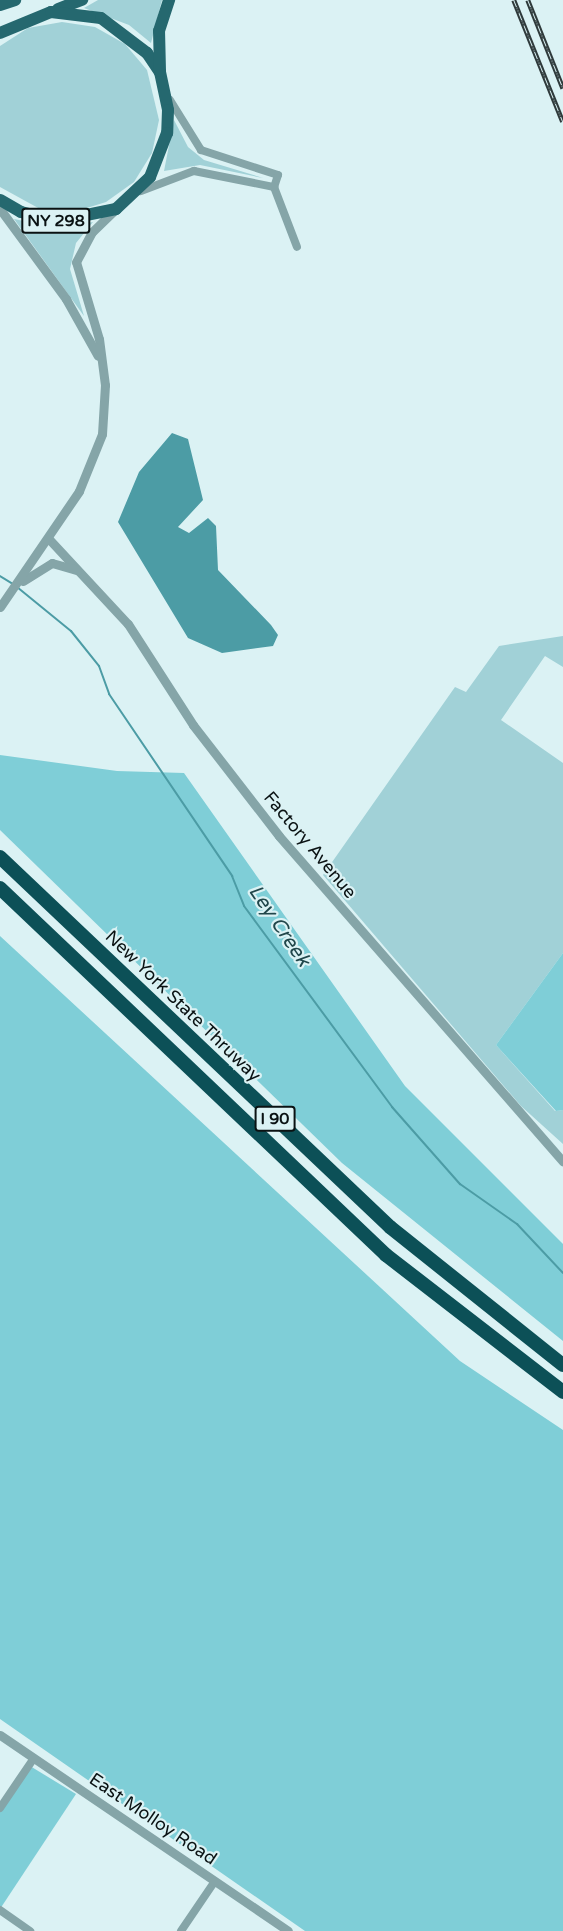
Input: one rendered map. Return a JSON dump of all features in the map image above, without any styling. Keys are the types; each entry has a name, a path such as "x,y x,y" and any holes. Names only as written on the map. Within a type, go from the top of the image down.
{"highway":[{"name":"New York State Thruway","path":"0,857 390,1227 563,1365"},
{"name":"I 90","path":"0,888 387,1255 563,1392"}],"main road":[{"path":"0,5 15,0"},
{"path":"0,33 82,0"},
{"name":"NY 298","path":"0,200 21,212 57,221 116,209 134,195 162,151 167,93 160,72 159,31 170,0"},
{"path":"51,12 89,14 120,28 160,72"}],"street":[{"path":"167,93 183,128 201,150 278,175 274,187 297,248"},
{"path":"134,195 162,179 194,171 274,187"},
{"path":"0,209 66,299 102,364"},
{"path":"2,604 26,575 93,464 105,413 102,364 76,262 92,232 116,209"},
{"name":"Factory Avenue","path":"48,538 84,574 128,624 193,724 273,828 563,1161"},
{"path":"26,575 52,563 84,574"},
{"name":"East Molloy Road","path":"0,1734 288,1931"},
{"path":"0,1808 34,1758"},
{"path":"181,1931 215,1881"},
{"path":"0,1910 30,1931"}],"shaded area":[{"path":"98,0 162,0 151,43 129,25 84,8"},
{"path":"62,22 95,27 125,44 147,70 159,120 152,153 134,182 106,202 74,212 40,209 0,187 0,46 28,28"},
{"path":"174,120 188,147 204,160 263,178 200,165 164,171"},
{"path":"14,219 58,228 93,222 76,243 70,269 84,316"},
{"path":"172,433 188,439 203,500 178,527 189,533 208,518 216,526 218,570 271,625 278,635 273,646 222,653 188,638 118,522 139,472"},
{"path":"563,636 563,667 545,656 501,720 563,763 563,953 496,1045 555,1111 563,1110 563,1144 521,1106 323,875 455,687 466,692 499,646"},
{"path":"0,755 117,771 184,773 405,1086 563,1244 563,1341 342,1163 0,830"},
{"path":"0,936 460,1361 563,1430 563,1931 305,1931 0,1719"},
{"path":"563,953 563,1110 556,1111 496,1045"},
{"path":"30,1766 76,1794 0,1909 0,1810"}],"waterway":[{"name":"Ley Creek","path":"0,576 13,584"},
{"name":"Ley Creek","path":"17,587 71,631 99,666 109,694 232,876 244,906 392,1107 460,1184 517,1224 563,1273"}],"railway":[{"path":"514,0 563,122"},
{"path":"528,0 563,88"}]}
